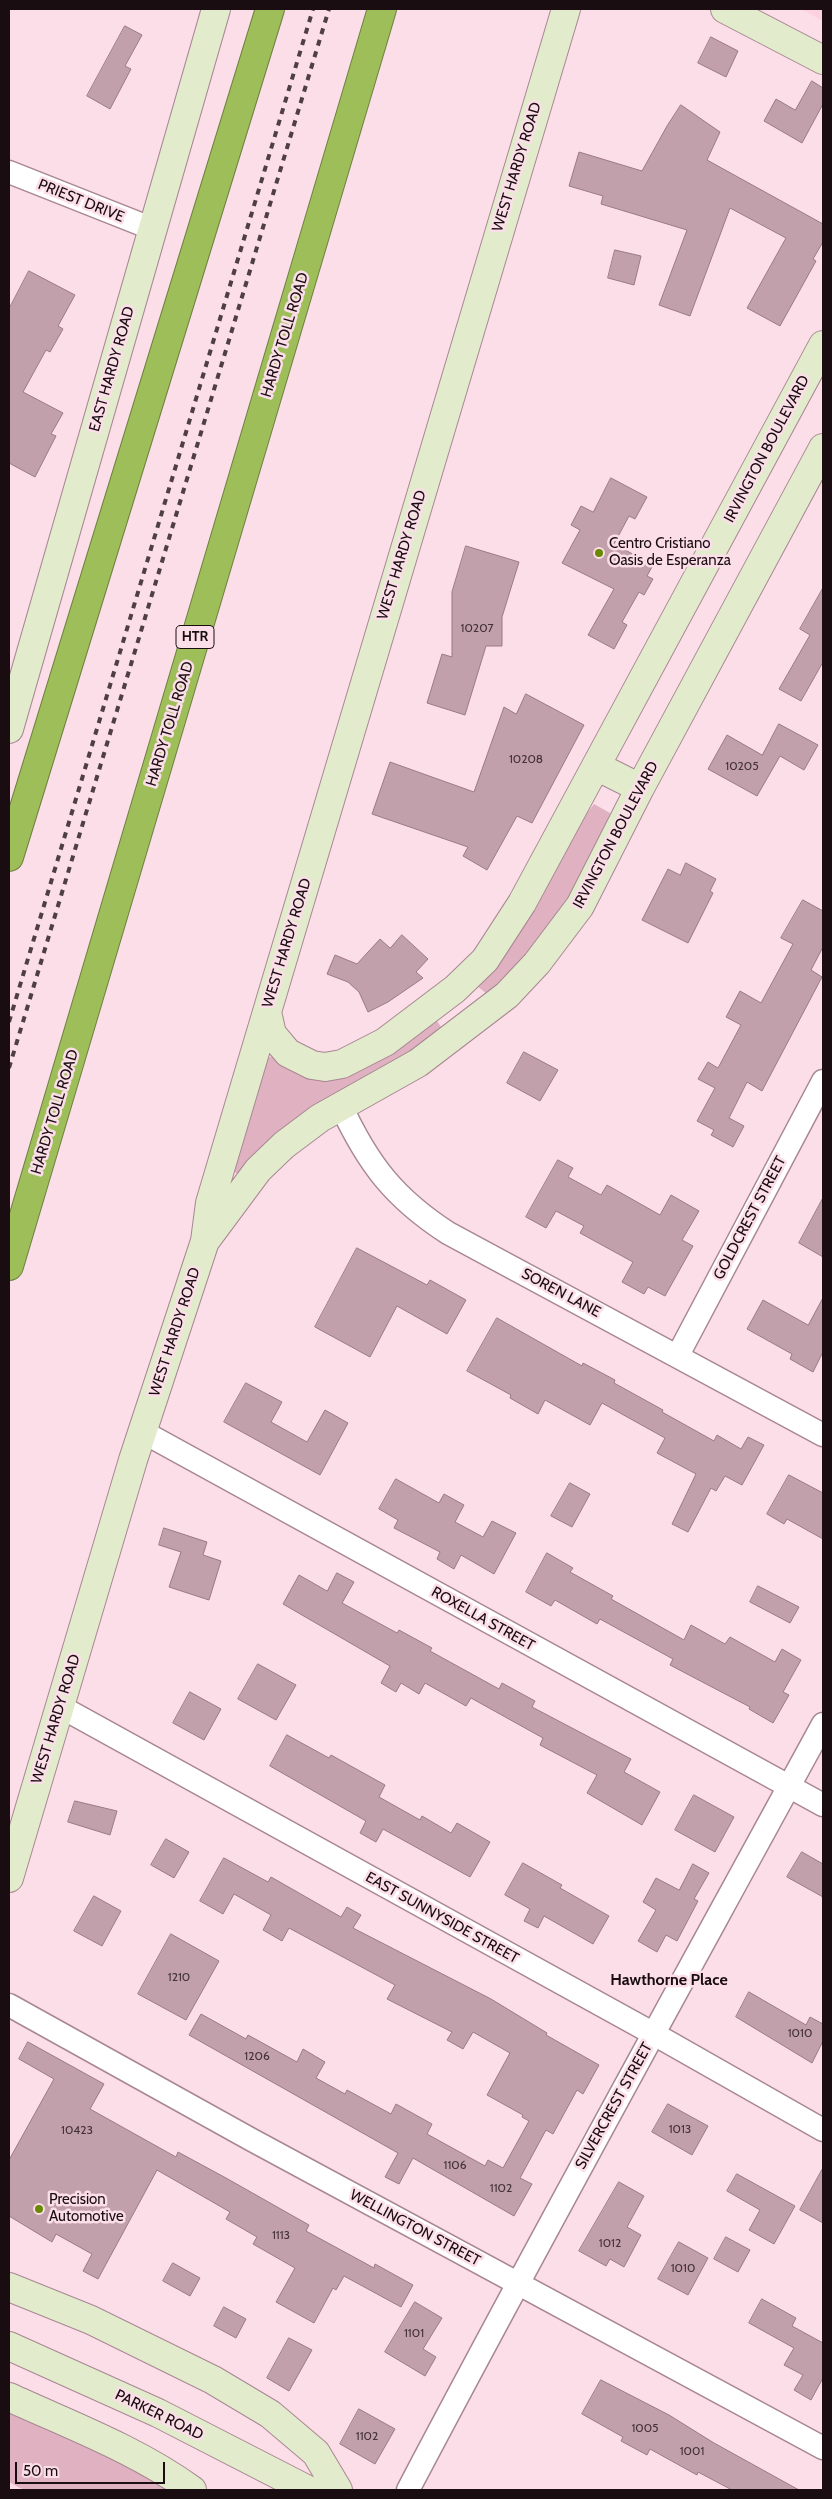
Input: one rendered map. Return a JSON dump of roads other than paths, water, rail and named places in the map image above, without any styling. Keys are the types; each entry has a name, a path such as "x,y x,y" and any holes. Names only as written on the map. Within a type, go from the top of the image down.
{"highway":[{"path":"262,36 264,9"},
{"path":"9,857 270,9"},
{"name":"HARDY TOLL ROAD","path":"9,1266 382,9"}],"main road":[{"name":"EAST HARDY ROAD","path":"9,729 216,9"},
{"name":"WEST HARDY ROAD","path":"9,1878 143,1432 205,1241 210,1203 566,9"},
{"path":"725,9 823,60"},
{"name":"IRVINGTON BOULEVARD","path":"266,1012 272,1034 288,1053 312,1065 334,1067 385,1042 456,989 485,960 522,903 820,359"},
{"name":"IRVINGTON BOULEVARD","path":"205,1241 258,1170 284,1145 341,1106 418,1063 507,995 537,963 580,906 640,788 823,448"},
{"path":"596,766 640,788"},
{"path":"456,989 479,1018"},
{"path":"9,2287 91,2320 212,2380 270,2414 316,2453 338,2490"},
{"name":"PARKER ROAD","path":"9,2346 158,2413 308,2490"},
{"path":"9,2396 139,2457 168,2473 192,2490"}],"street":[{"name":"PRIEST DRIVE","path":"9,172 153,229"},
{"name":"GOLDCREST STREET","path":"678,1355 823,1080"},
{"name":"SOREN LANE","path":"341,1106 365,1153 392,1190 419,1214 448,1233 678,1355 823,1435"},
{"name":"ROXELLA STREET","path":"143,1432 823,1805"},
{"name":"EAST SUNNYSIDE STREET","path":"60,1707 654,2034 823,2130"},
{"name":"SILVERCREST STREET","path":"408,2490 517,2282 823,1724"},
{"name":"WELLINGTON STREET","path":"9,2005 252,2140 823,2448"}],"railway":[{"path":"9,1022 313,9"},
{"path":"9,1068 329,9"}],"place":[{"name":"Centro Cristiano Oasis de Esperanza","path":"599,553"},
{"name":"Precision Automotive","path":"39,2209"}],"district":[{"name":"Hawthorne Place","path":"669,1980"}]}
